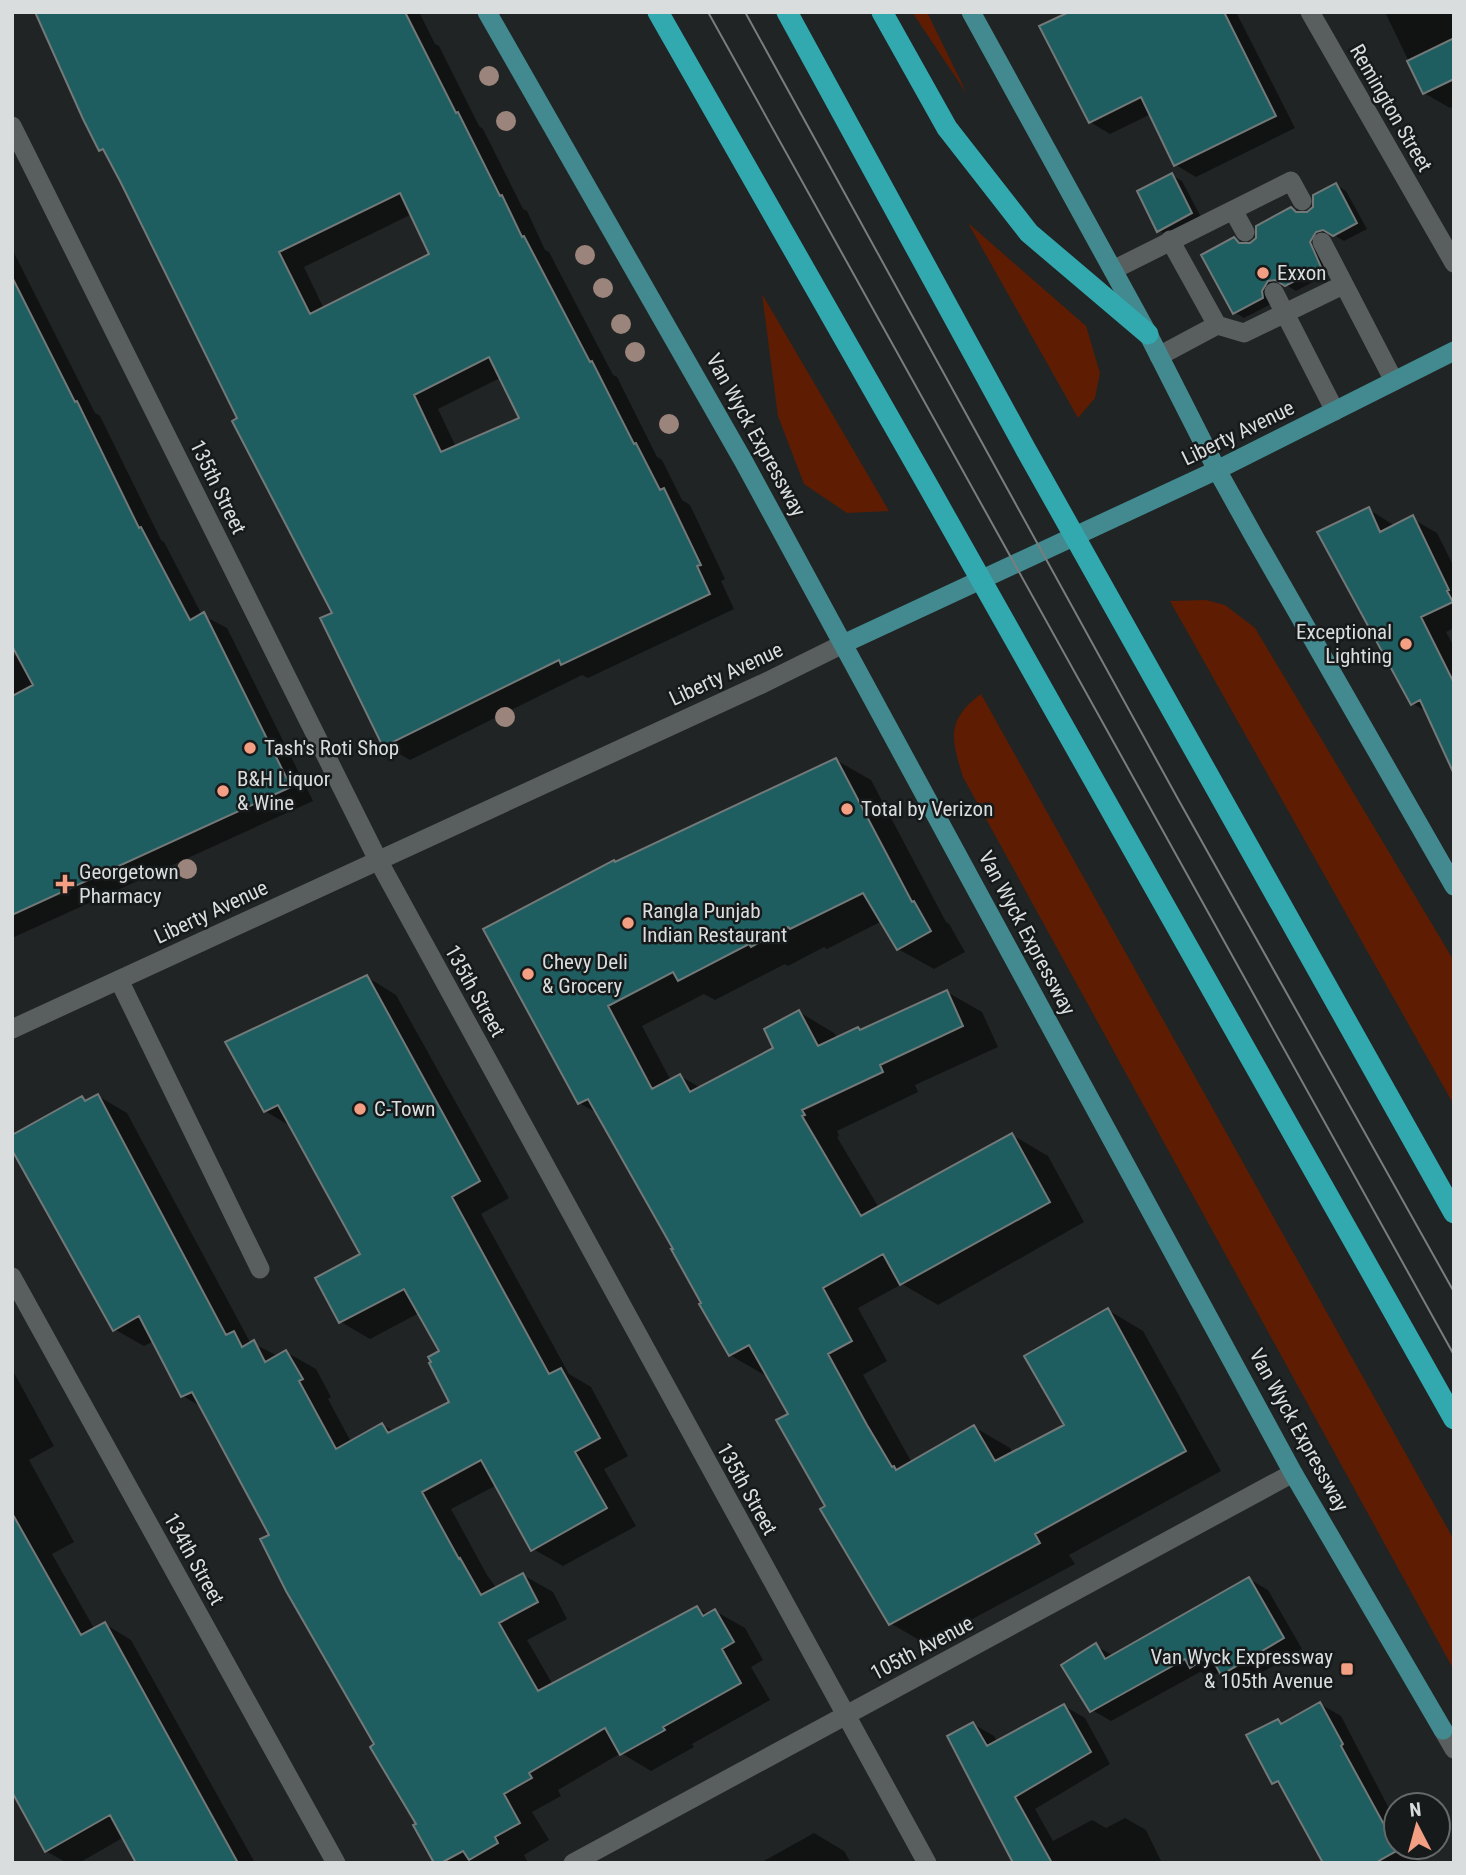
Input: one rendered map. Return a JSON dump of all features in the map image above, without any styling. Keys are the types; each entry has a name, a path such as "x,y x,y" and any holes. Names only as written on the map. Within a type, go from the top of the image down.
{"highway":[{"path":"657,12 934,496 1454,1419"},
{"path":"787,12 1025,448 1454,1213"},
{"path":"882,12 947,128 1029,233 1148,334"}],"main road":[{"name":"Van Wyck Expressway","path":"488,12 744,462 1293,1473 1443,1730"},
{"path":"971,12 1148,334 1217,470 1454,886"},
{"name":"Liberty Avenue","path":"843,644 1217,470 1454,351"}],"street":[{"name":"Remington Street","path":"1310,12 1454,263"},
{"name":"135th Street","path":"12,126 378,860 927,1863"},
{"path":"1113,270 1291,181 1301,201"},
{"path":"1233,210 1245,232"},
{"path":"1170,240 1217,325 1244,333 1343,285"},
{"path":"1322,242 1394,382"},
{"path":"1274,292 1335,411"},
{"path":"1159,356 1217,325"},
{"name":"Liberty Avenue","path":"12,1029 843,644"},
{"path":"119,980 260,1269"},
{"name":"134th Street","path":"12,1277 336,1863"},
{"name":"105th Avenue","path":"573,1863 1293,1473"},
{"path":"1443,1730 1454,1749"}],"shaded area":[{"path":"912,12 927,12 967,94"},
{"path":"968,223 1086,326 1100,373 1095,398 1078,418"},
{"path":"762,294 889,511 847,513 804,484 778,416"},
{"path":"1206,600 1225,605 1255,628 1454,961 1454,1105 1170,601"},
{"path":"981,694 1454,1540 1454,1670 963,777 954,731 962,713"}],"building":[{"path":"35,12 405,12 456,113 458,112 590,362 592,361 634,444 636,443 660,490 664,488 701,565 697,566 710,594 561,665 559,660 383,747 320,618 332,613 232,421 237,418 121,183 103,149 99,151","holes":["400,193 429,254 310,314 279,252","489,357 519,418 441,452 414,395"]},
{"path":"1069,12 1224,12 1276,116 1174,166 1141,97 1089,123 1039,26"},
{"path":"1454,38 1454,79 1423,94 1407,61"},
{"path":"1172,173 1192,213 1157,232 1137,191"},
{"path":"1336,183 1357,223 1333,236 1323,230 1316,232 1310,242 1321,267 1285,286 1275,280 1268,281 1262,291 1263,298 1233,314 1201,255 1234,237 1239,243 1250,243 1256,238 1256,226 1291,207 1296,212 1307,212 1313,207 1313,195"},
{"path":"12,277 139,528 141,527 190,620 204,612 291,787 12,915 12,696 33,685 12,646"},
{"name":"Exceptional Lighting","path":"1369,507 1380,532 1413,515 1453,602 1421,617 1454,683 1454,774 1420,700 1411,705 1317,532"},
{"path":"836,758 912,902 914,901 931,931 897,950 863,893 751,947 749,944 678,981 673,972 608,1006 652,1089 680,1074 690,1092 773,1048 764,1029 799,1010 818,1046 947,990 963,1026 880,1065 883,1072 802,1110 805,1115 802,1116 861,1216 1012,1133 1050,1202 900,1285 883,1254 823,1288 852,1341 828,1354 867,1425 896,1470 974,1425 995,1461 1064,1425 1024,1356 1108,1308 1186,1451 1035,1534 1040,1543 889,1625 820,1509 825,1506 776,1420 788,1414 749,1345 729,1356 699,1304 701,1303 673,1249 588,1099 578,1104 483,929 614,860 615,862"},
{"path":"367,975 480,1181 452,1197 549,1374 561,1368 600,1438 575,1452 607,1508 531,1551 481,1460 422,1492 481,1595 523,1573 538,1602 499,1623 538,1691 697,1606 703,1616 715,1609 734,1642 722,1649 741,1683 620,1755 605,1728 529,1773 532,1778 504,1794 520,1823 495,1837 498,1843 469,1860 463,1851 441,1863 434,1863 413,1825 416,1824 370,1747 374,1744 286,1591 260,1539 269,1535 192,1392 181,1397 139,1316 113,1331 12,1150 12,1135 82,1096 85,1101 98,1094 226,1335 234,1331 242,1347 254,1340 265,1362 286,1350 303,1379 299,1381 336,1449 382,1423 388,1433 449,1402 429,1363 431,1362 428,1357 439,1351 404,1289 339,1323 315,1278 360,1254 278,1105 264,1112 225,1042"},
{"path":"12,1513 81,1635 105,1622 238,1863 136,1863 110,1815 45,1852 12,1792"},
{"path":"1249,1577 1284,1638 1221,1675 1210,1655 1190,1668 1185,1659 1090,1712 1061,1665 1096,1643 1105,1659"},
{"path":"1320,1702 1382,1821 1382,1859 1375,1863 1323,1863 1278,1781 1272,1784 1246,1735 1278,1719 1281,1724"},
{"path":"1064,1704 1091,1752 1015,1797 1052,1863 1013,1863 947,1736 973,1722 987,1746"}],"tram line":[{"path":"708,12 1454,1355"},
{"path":"745,12 1178,799 1454,1292"}],"place":[{"name":"Exxon","path":"1263,273"},
{"name":"Exceptional Lighting","path":"1406,644"},
{"name":"Tash's Roti Shop","path":"250,748"},
{"name":"B&H Liquor & Wine","path":"223,791"},
{"name":"Total by Verizon","path":"847,809"},
{"name":"Georgetown Pharmacy","path":"65,884"},
{"name":"Rangla Punjab Indian Restaurant","path":"628,923"},
{"name":"Chevy Deli & Grocery","path":"528,974"},
{"name":"C-Town","path":"360,1109"},
{"name":"Van Wyck Expressway & 105th Avenue","path":"1347,1669"}]}
